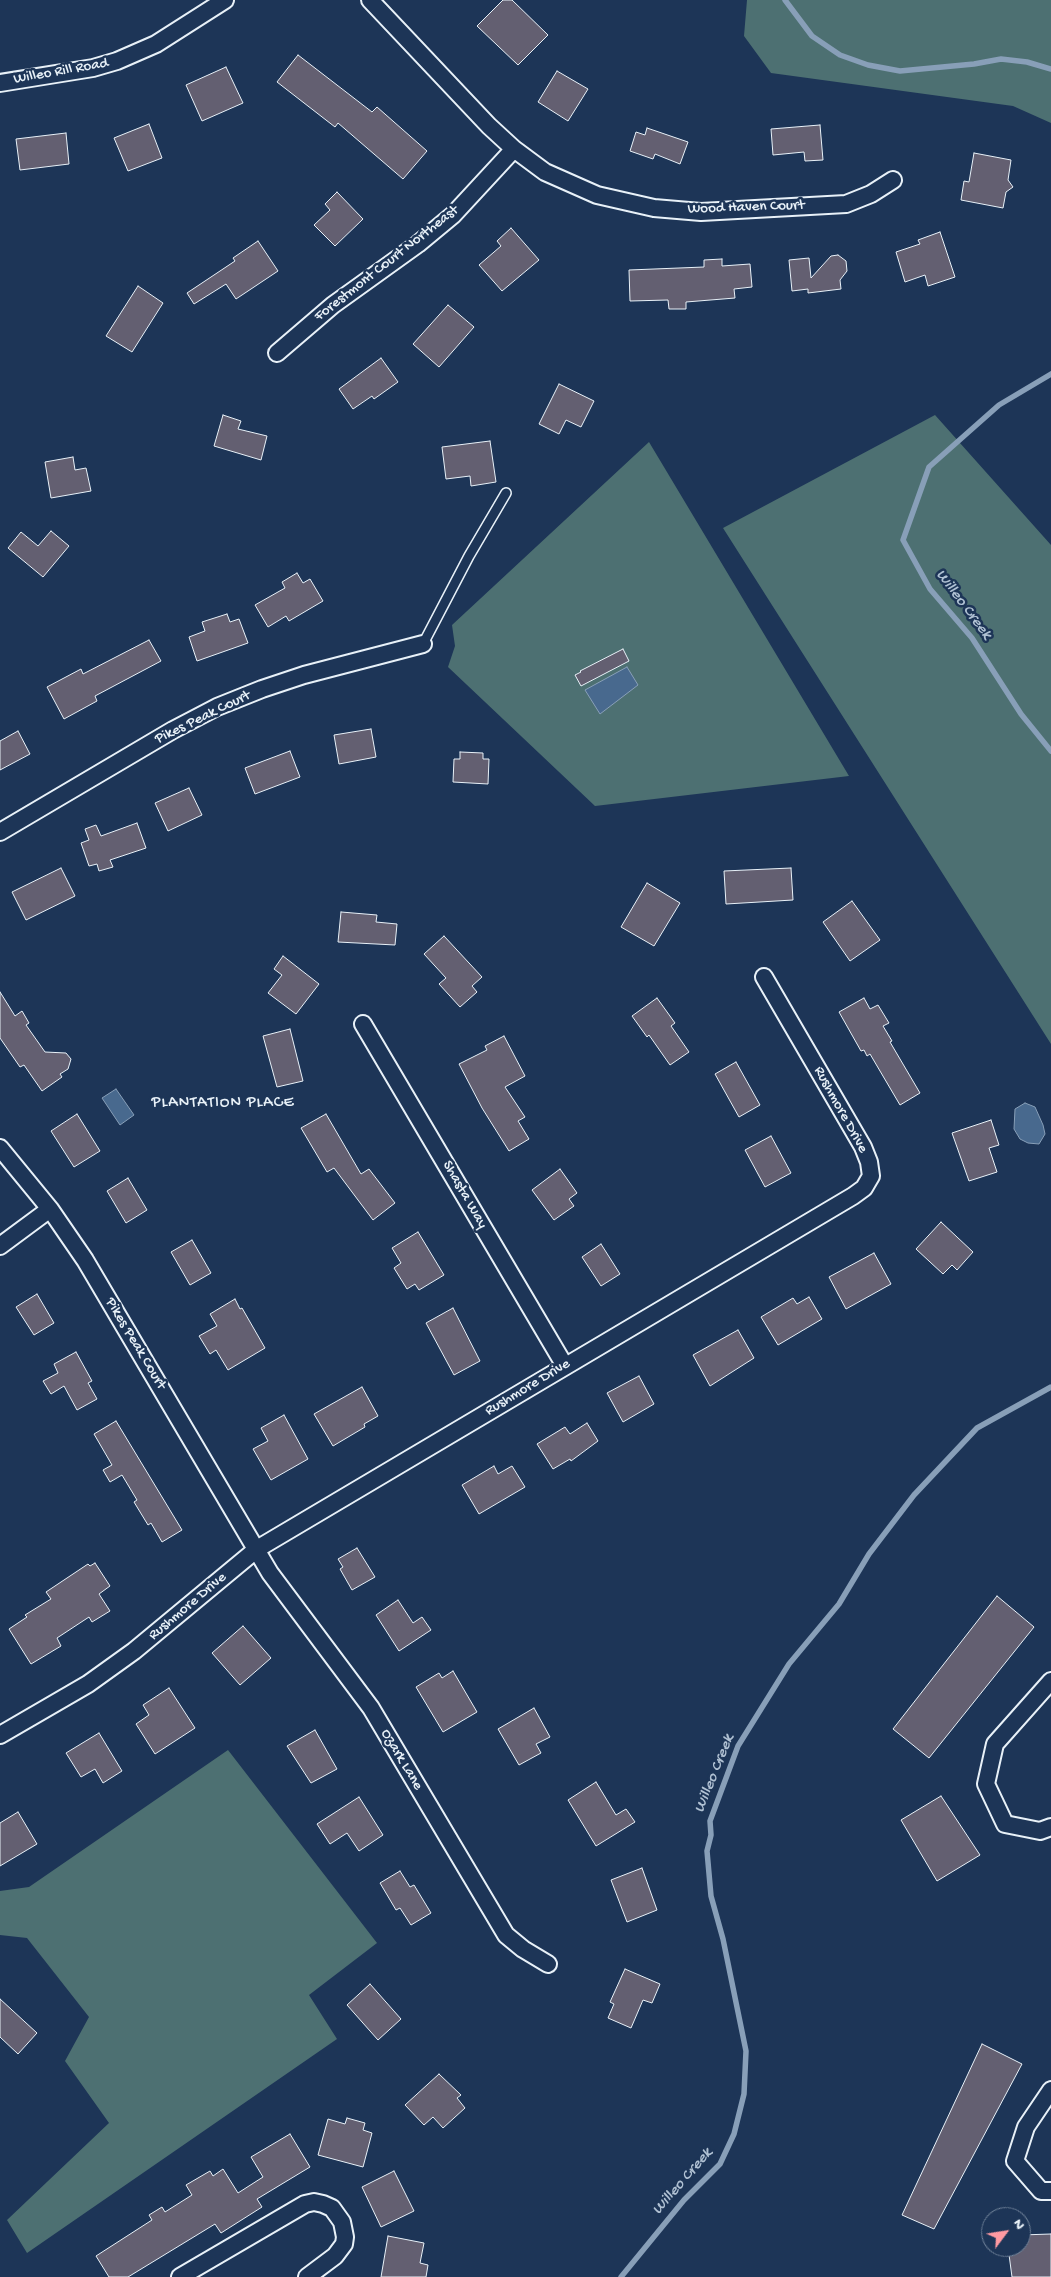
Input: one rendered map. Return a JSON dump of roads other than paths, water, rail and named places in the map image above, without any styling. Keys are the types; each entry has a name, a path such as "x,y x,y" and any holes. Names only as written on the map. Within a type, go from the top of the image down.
{"street":[{"name":"Willeo Rill Road","path":"0,83 93,68 117,61 156,44 194,22 225,0"},
{"name":"Wood Haven Court","path":"370,0 489,126 514,149 545,172 597,195 625,203 678,211 701,212 846,204 871,194 893,180"},
{"name":"Forestmont Court Northeast","path":"277,353 333,305 418,244 453,215 514,149"},
{"name":"Pikes Peak Court","path":"0,832 173,730 218,707 262,689 304,675 423,644"},
{"name":"Rushmore Drive","path":"0,1735 96,1679 176,1618 257,1549 864,1188 872,1176 863,1147 764,977"},
{"name":"Shasta Way","path":"363,1024 564,1366"},
{"name":"Pikes Peak Court","path":"0,1148 50,1209 85,1260 257,1549"},
{"path":"0,1246 50,1209"},
{"name":"Ozark Lane","path":"257,1549 282,1589 371,1708 506,1935 548,1964"},
{"path":"1051,1681 995,1744 986,1784 1004,1824 1040,1831 1051,1827"},
{"path":"1051,2090 1026,2127 1015,2161 1041,2191 1051,2191"},
{"path":"180,2277 305,2204 324,2204 332,2208 342,2222 345,2237 344,2244 335,2256 307,2277"}],"lane":[{"path":"423,644 469,556 506,494"}],"water":[{"path":"627,667 638,685 600,714 585,690"},
{"path":"116,1089 134,1115 120,1125 102,1098"},
{"path":"1025,1103 1035,1107 1043,1125 1045,1134 1039,1144 1028,1143 1020,1139 1014,1129 1015,1109"}],"waterway":[{"path":"785,0 812,36 840,55 868,65 900,71 974,64 1001,59 1027,62 1051,69"},
{"name":"Willeo Creek","path":"1051,374 999,405 929,467 903,540 930,589 972,638 1021,714 1051,751"},
{"name":"Willeo Creek","path":"621,2277 684,2200 720,2164 734,2134 744,2094 746,2051 723,1939 711,1896 707,1851 711,1835 710,1821 738,1746 789,1664 839,1604 869,1554 914,1495 977,1428 1051,1387"}],"district":[{"name":"PLANTATION PLACE","path":"223,1104"}]}
